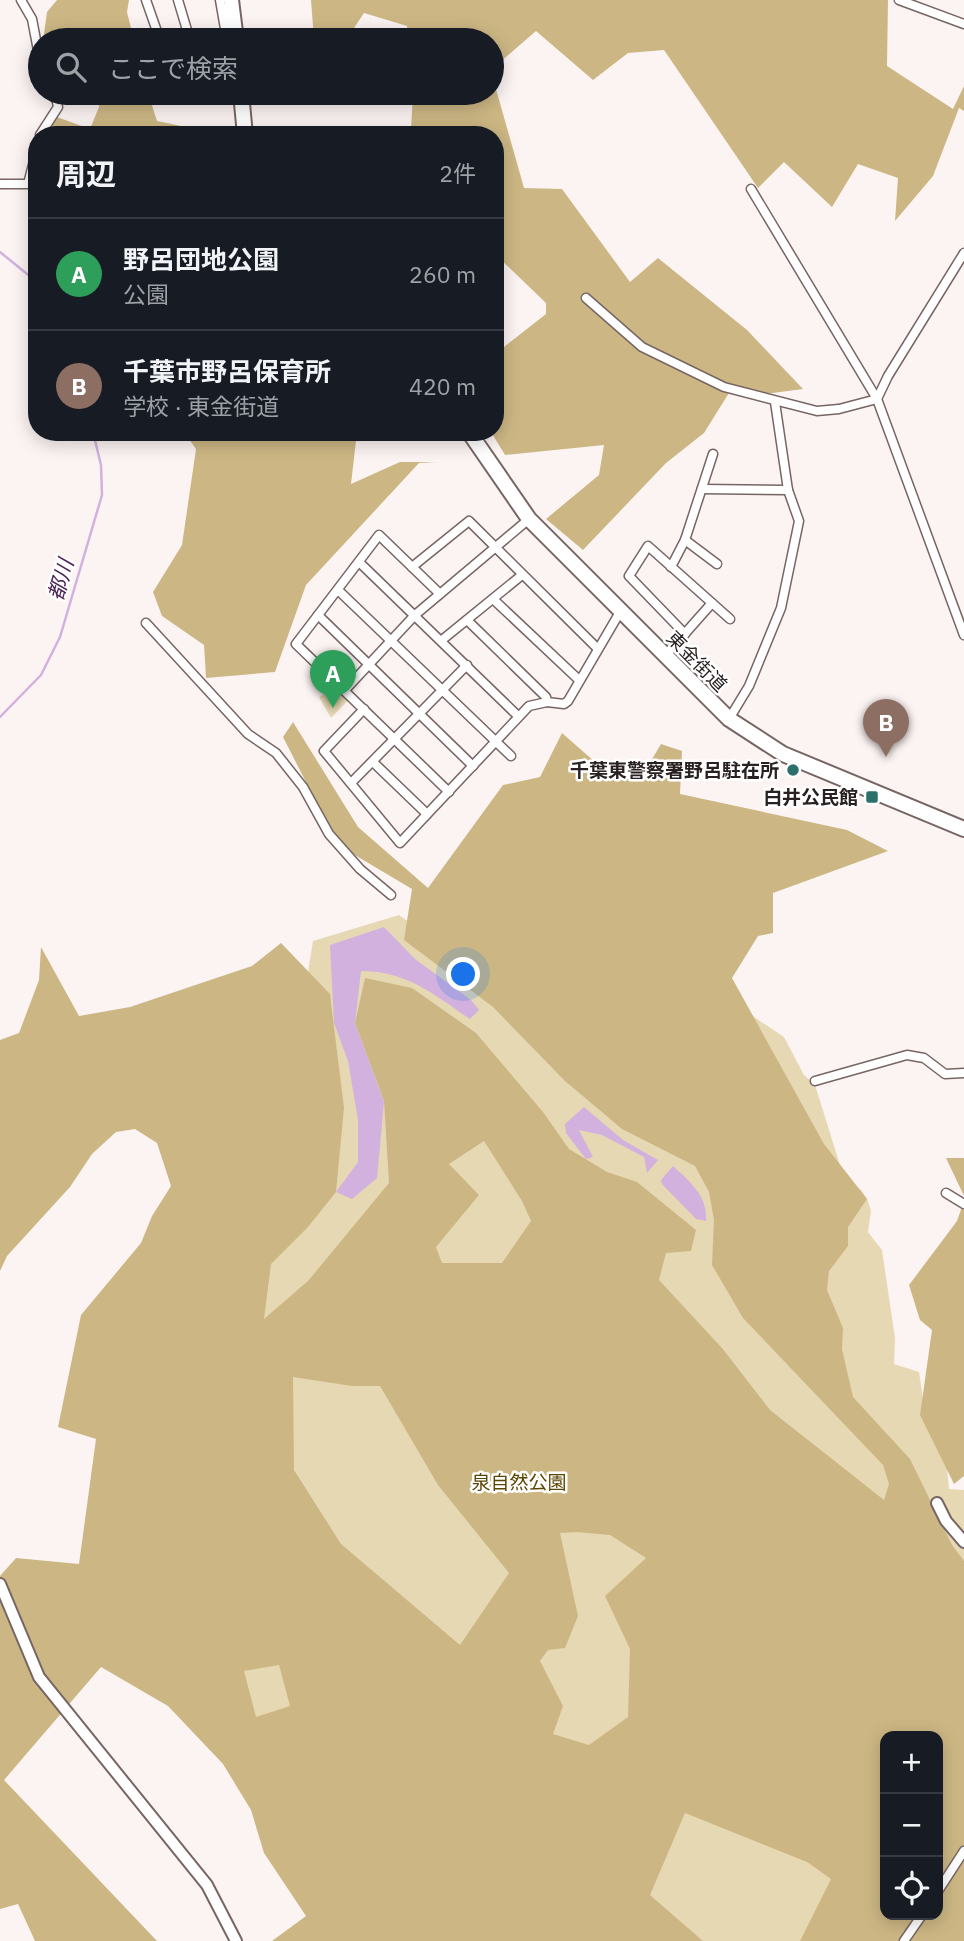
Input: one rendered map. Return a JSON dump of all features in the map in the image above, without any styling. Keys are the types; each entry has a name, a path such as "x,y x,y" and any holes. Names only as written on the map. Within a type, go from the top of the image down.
{"highway":[{"path":"232,0 235,28"},
{"path":"242,105 244,126"},
{"name":"東金街道","path":"475,441 529,519 729,719 783,754 964,829"}],"street":[{"path":"21,0 32,19 34,28"},
{"path":"146,0 156,28"},
{"path":"178,0 186,28"},
{"path":"220,0 225,28"},
{"path":"899,0 964,24"},
{"path":"46,126 58,105"},
{"path":"0,184 28,184"},
{"path":"751,189 877,399 964,635"},
{"path":"586,298 642,347 724,387 817,411 839,409 877,399 888,376 964,253"},
{"path":"729,719 749,686 781,608 799,521 788,490 775,402"},
{"path":"671,567 685,540 713,454"},
{"path":"702,489 788,490"},
{"path":"345,690 415,615 529,519"},
{"path":"412,567 469,521 597,648"},
{"path":"440,594 379,535 296,644 449,792"},
{"path":"685,540 717,564"},
{"path":"685,634 629,576 648,547 730,619"},
{"path":"359,562 518,716"},
{"path":"442,640 522,575"},
{"path":"338,590 511,756"},
{"path":"493,599 579,680"},
{"path":"665,656 712,603"},
{"path":"364,709 324,751 401,843 518,716 536,702 564,704 620,612"},
{"path":"318,615 472,766"},
{"path":"467,620 546,697 547,702"},
{"path":"146,623 248,734 276,754 303,787 329,834 360,869 391,895"},
{"path":"351,783 467,665"},
{"path":"373,762 427,814"},
{"path":"815,1081 907,1055 924,1058 945,1074 964,1073"},
{"path":"946,1193 964,1204"},
{"path":"937,1503 946,1521 964,1542"},
{"path":"0,1584 38,1677 206,1885 236,1941"},
{"path":"943,1883 964,1851"},
{"path":"904,1941 919,1920"}],"green space":[{"path":"57,0 129,0 127,12 131,28 45,28 47,12"},
{"path":"311,0 888,0 887,66 953,109 964,86 964,111 959,108 933,176 895,221 898,178 858,164 832,207 784,162 758,188 664,50 628,53 593,80 536,31 504,59 504,28 407,28 364,13 354,28 313,28"},
{"path":"152,105 157,121 181,126 91,126 99,107"},
{"path":"412,105 500,105 524,188 562,189 630,282 658,258 747,330 803,389 765,394 734,385 704,433 666,463 583,550 546,519 599,475 604,445 505,455 496,441 504,441 504,347 546,314 546,303 504,263 504,126 411,126"},
{"path":"54,116 82,126 51,126"},
{"path":"190,441 356,441 351,484 400,462 437,462 419,463 306,585 275,672 206,678 204,645 162,616 153,592 182,545 196,449"},
{"path":"338,687 350,698 331,718 319,697"},
{"name":"泉自然公園","path":"293,722 358,827 428,888 503,785 540,777 562,733 603,769 639,781 661,744 682,751 680,794 847,830 888,851 773,893 773,933 758,936 732,978 824,1144 867,1199 848,1227 848,1246 829,1271 827,1290 843,1328 842,1349 853,1397 910,1459 952,1545 964,1561 964,1941 800,1941 831,1879 807,1862 685,1813 650,1895 703,1941 272,1941 306,1916 264,1853 251,1810 223,1764 168,1706 101,1667 4,1780 157,1941 35,1941 18,1904 0,1909 0,1576 16,1558 79,1564 96,1439 58,1427 81,1315 141,1243 152,1216 171,1186 157,1143 135,1129 116,1132 92,1154 70,1187 7,1256 0,1271 0,1040 19,1033 39,980 41,947 79,1016 130,1007 252,966 281,943 330,994 344,1108 336,1192 308,1227 271,1264 264,1319 308,1281 389,1183 384,1101 355,1023 365,978 412,988 476,1033 543,1112 569,1149 607,1172 637,1182 696,1230 691,1251 666,1253 659,1280 722,1348 770,1410 884,1500 889,1484 883,1465 743,1318 712,1265 714,1220 709,1192 695,1166 622,1129 565,1081 493,1007 404,940 412,889 338,845 283,737","holes":["484,1141 522,1201 531,1221 502,1263 442,1263 436,1247 479,1195 449,1164","293,1377 352,1386 380,1386 438,1485 509,1573 460,1645 341,1544 294,1470","560,1533 610,1535 646,1558 605,1596 630,1649 628,1717 589,1745 553,1734 563,1706 540,1661 548,1650 565,1648 578,1616","279,1665 290,1706 256,1717 244,1671"]},
{"name":"泉自然公園","path":"399,915 413,925 737,998 754,1017 784,1037 804,1075 815,1085 840,1165 848,1179 862,1191 871,1211 868,1232 882,1250 895,1338 894,1364 919,1372 927,1425 947,1468 949,1489 964,1490 964,1844 943,1757 943,1731 880,1731 880,1920 888,1920 900,1941 325,1941 112,1334 300,1021 313,941"},
{"path":"946,1158 964,1158 964,1196"},
{"path":"964,1201 964,1476 954,1484 920,1415 932,1330 920,1320 909,1285 957,1221"}],"shaded area":[{"path":"384,927 415,959 471,1000 479,1010 470,1019 406,980 377,972 361,971 355,1023 384,1102 377,1178 352,1199 336,1192 358,1162 358,1120 348,1061 334,1023 330,945"},
{"path":"584,1107 623,1140 658,1160 647,1173 644,1157 602,1135 579,1130 593,1157 586,1159 566,1133 565,1124"},
{"path":"673,1166 701,1197 706,1221 696,1219 662,1184 661,1180"}],"waterway":[{"name":"都川","path":"0,252 28,275"},
{"name":"都川","path":"0,717 41,675 60,637 102,495 101,465 95,441"}],"place":[{"name":"野呂団地公園","path":"333,708"},
{"name":"千葉市野呂保育所","path":"886,757"},
{"name":"千葉東警察署野呂駐在所","path":"793,770"},
{"name":"白井公民館","path":"872,797"}]}
